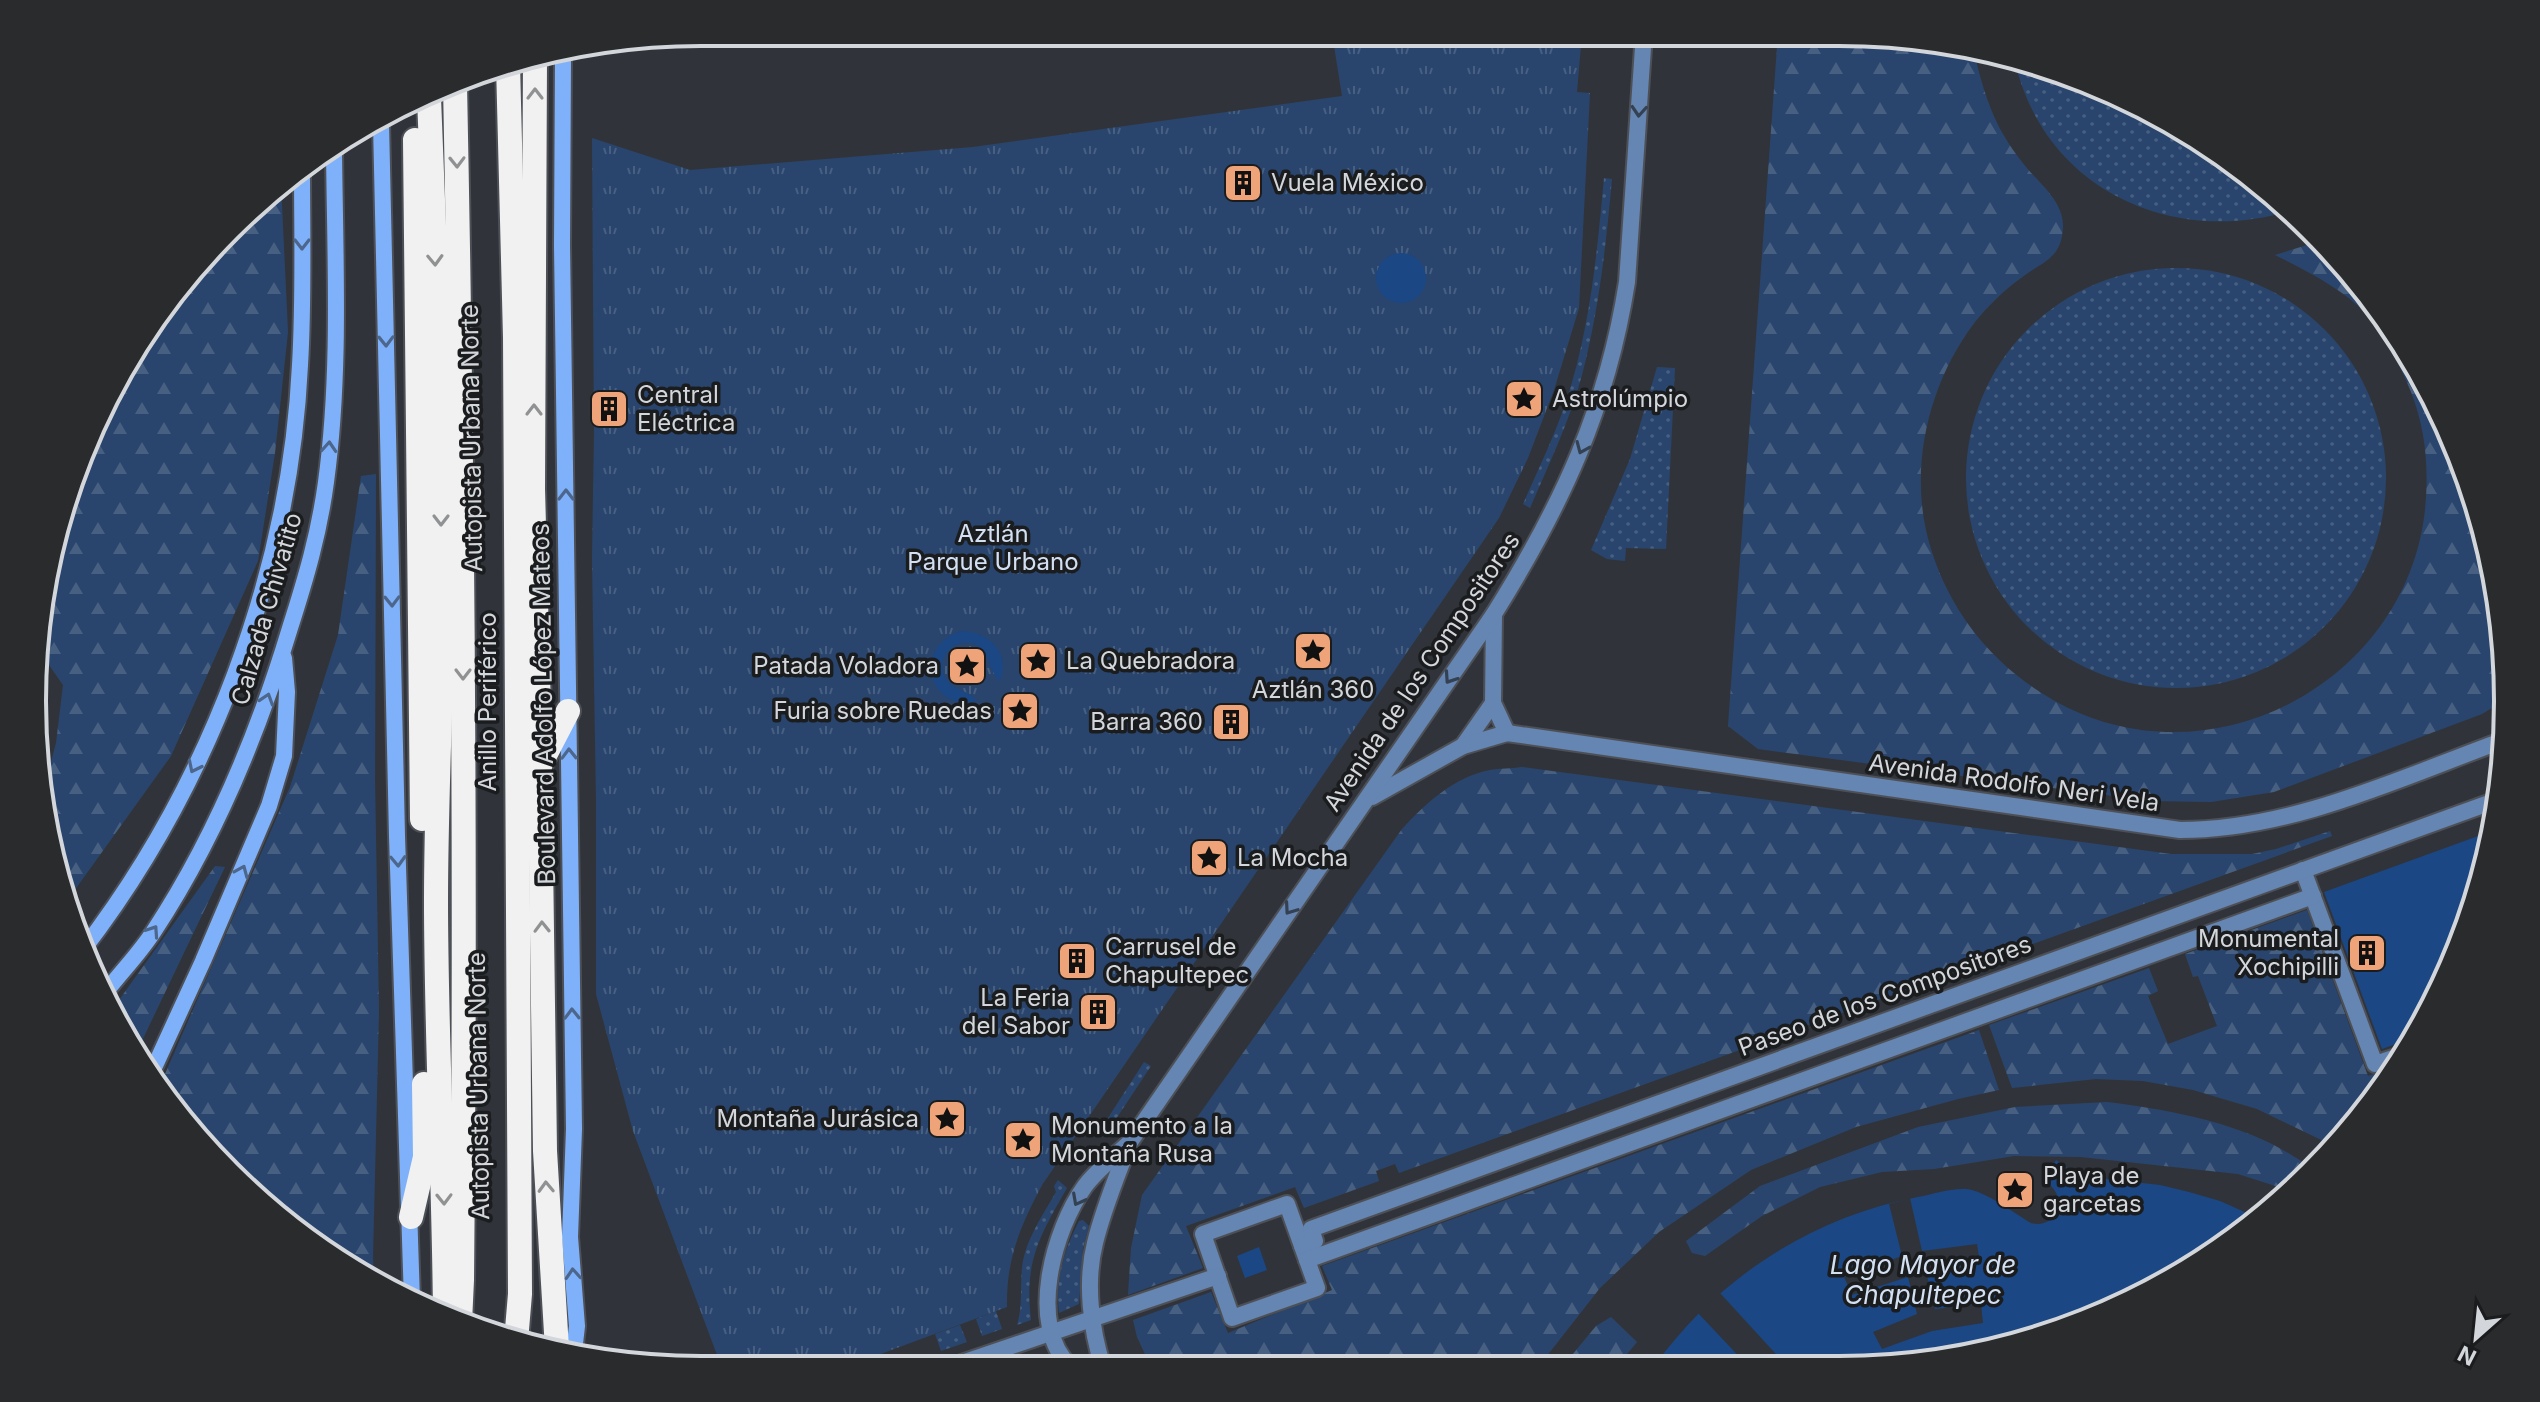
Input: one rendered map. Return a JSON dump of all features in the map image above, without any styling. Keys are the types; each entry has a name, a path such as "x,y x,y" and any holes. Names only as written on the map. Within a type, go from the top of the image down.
{"highway":[{"path":"535,67 533,489 545,1151 556,1339"},
{"name":"Anillo Periférico","path":"508,75 515,337 520,1262 517,1329"},
{"name":"Autopista Urbana Norte","path":"496,79 503,879 510,1222 504,1326"},
{"name":"Autopista Urbana Norte","path":"455,94 463,510 465,1004 460,1310"},
{"name":"Anillo Periférico","path":"425,107 440,451 442,616 436,954 445,1304"},
{"path":"411,1217 425,1157 421,630 425,108"},
{"path":"540,765 568,711"}],"main road":[{"name":"Boulevard Adolfo López Mateos","path":"563,61 562,245 574,1129 570,1237 577,1326 575,1343"},
{"path":"381,130 397,836 412,1288"},
{"name":"Calzada Chivatito","path":"111,985 153,932 229,795 262,716 316,544 327,479 333,398 334,158"},
{"name":"Calzada Chivatito","path":"91,938 144,863 186,784 222,709 267,579 293,442 300,367 302,181"},
{"path":"156,1064 269,806 284,756 287,682 283,651"}],"street":[{"name":"Avenida de los Compositores","path":"1060,1356 1052,1332 1048,1293 1056,1246 1085,1186 1130,1142 1494,614 1542,535 1566,485 1603,393 1616,345 1627,282 1643,46"},
{"path":"1494,614 1493,703 1507,733"},
{"path":"1463,746 1493,703"},
{"name":"Avenida Rodolfo Neri Vela","path":"1367,799 1463,746 1507,733 2180,830 2213,830 2244,827 2298,815 2493,744"},
{"name":"Paseo de los Compositores","path":"1305,1253 1315,1241 1311,1229 2485,804"},
{"path":"2303,870 2375,1064 2387,1060"},
{"path":"1305,1253 2313,896"},
{"name":"Avenida de los Compositores","path":"1100,1356 1092,1319 1093,1246 1130,1142"},
{"path":"1287,1204 1317,1288 1232,1318 1218,1276 1203,1234 1287,1204"},
{"path":"982,1356 1218,1276"}],"green space":[{"name":"Aztlán Parque Urbano","path":"1334,46 1581,46 1577,92 1590,93 1579,308 1554,390 1528,458 1499,518 1042,1185 1016,1244 1009,1274 1007,1307 875,1356 717,1356 633,1131 596,994 592,138 690,170 973,147 1342,96"},
{"path":"1777,46 1882,47 1976,61 1999,127 2059,209 2062,237 2055,252 1996,298 1958,347 1934,401 1922,460 1924,520 1931,549 1950,595 1977,636 2032,686 2053,700 2112,724 2173,732 2233,725 2290,704 2340,670 2381,626 2410,572 2425,510 2426,465 2416,406 2388,346 2357,305 2307,271 2275,255 2308,245 2359,302 2384,337 2444,450 2472,531 2488,616 2494,707 2482,714 2274,792 2211,802 2151,801 1758,749 1728,726"},
{"path":"2018,71 2090,96 2129,114 2203,156 2276,214 2255,219 2219,221 2182,218 2147,209 2114,195 2084,174 2057,148 2036,117"},
{"path":"1604,178 1612,179 1601,277 1588,351 1559,442 1530,508 1523,504 1561,415 1581,347 1595,263"},
{"path":"282,198 288,332 275,453 258,561 171,756 74,891 59,829 50,767 56,743 63,685 47,662 52,616 68,531 96,450 134,373 181,302 238,238"},
{"path":"2176,268 2217,272 2257,284 2293,303 2325,329 2351,361 2370,397 2382,437 2386,478 2382,519 2370,559 2351,595 2325,627 2293,653 2257,672 2217,684 2176,688 2135,684 2095,672 2059,653 2027,627 2001,595 1982,559 1970,519 1966,478 1970,437 1982,397 2001,361 2027,329 2059,303 2095,284 2135,272"},
{"path":"1657,367 1675,368 1666,549 1626,548 1625,561 1607,559 1591,550 1630,459"},
{"path":"376,474 375,780 379,1011 373,1268 302,1221 269,1193 209,1133 164,1076 290,787 338,635 361,476"},
{"path":"1522,767 2171,854 2252,854 2330,831 2332,836 1399,1173 1395,1164 1376,1171 1379,1181 1304,1208 1295,1187 1186,1226 1203,1268 1128,1295 1131,1248 1142,1195 1402,829 1431,801 1464,779 1490,770"},
{"path":"215,866 225,867 142,1041 119,1000"},
{"path":"2307,910 2368,1076 2379,1072 2324,1141 2257,1109 2193,1090 2143,1081 2096,1079 2012,1088 1989,1025 2149,968 2158,991 2148,996 2168,1044 2217,1026 2198,976 2193,977 2185,954"},
{"path":"1979,1030 1999,1090 1856,1127 1751,1170 1659,1232 1600,1288 1547,1356 1146,1356 1137,1337 1133,1320 1211,1292 1228,1333 1332,1290 1322,1266"},
{"path":"1144,1062 1151,1066 1112,1125 1106,1121"},
{"path":"2107,1102 2170,1112 2253,1135 2303,1163 2278,1187 2238,1174 2081,1157 2014,1156 1934,1169 1882,1172 1820,1187 1762,1216 1705,1256 1692,1253 1686,1241 1760,1186 1918,1127 2015,1107"},
{"path":"1058,1180 1067,1188 1036,1251 1030,1282 1031,1320 1017,1325 1024,1258 1035,1228 1056,1192 1054,1186"},
{"path":"1083,1220 1089,1226 1083,1249 1079,1304 1059,1313 1058,1289 1065,1254 1079,1221"},
{"path":"996,1311 1002,1329 982,1336 976,1319"},
{"path":"1611,1317 1637,1342 1625,1356 1571,1356 1596,1326"},
{"path":"960,1325 967,1342 941,1351 935,1334"}],"water":[{"path":"1401,253 1419,260 1426,278 1419,296 1401,303 1383,296 1376,278 1383,260"},
{"path":"961,631 988,639 1000,652 1003,671 1000,681 984,652 976,645 960,643 944,657 942,665 947,680 977,701 962,702 948,698 933,678 931,664 935,651 945,640"},
{"path":"2480,835 2472,871 2444,952 2397,1044 2382,1049 2324,892"},
{"name":"Lago Mayor de Chapultepec","path":"2056,1160 2079,1176 2160,1185 2220,1201 2247,1213 2203,1246 2129,1288 2090,1306 2009,1334 1882,1355 1662,1356 1708,1305 1738,1279 1770,1256 1841,1219 1879,1206 1960,1189 1982,1193 2031,1223 2043,1223 2053,1218 2058,1208 2057,1195 2045,1179"},
{"path":"1259,1247 1267,1270 1245,1278 1237,1256"}],"pier":[{"path":"1910,1198 1922,1251 1977,1244 1980,1263 1926,1272 1935,1309 1981,1304 1983,1323 1932,1331 1882,1349 1873,1332 1917,1314 1908,1277 1852,1295 1844,1277 1902,1256 1889,1204"},
{"path":"1720,1293 1778,1356 1739,1356 1698,1313"}],"place":[{"name":"Vuela México","path":"1243,183"},
{"name":"Astrolúmpio","path":"1524,399"},
{"name":"Central Eléctrica","path":"609,409"},
{"name":"Aztlán 360","path":"1313,651"},
{"name":"La Quebradora","path":"1038,661"},
{"name":"Patada Voladora","path":"967,666"},
{"name":"Furia sobre Ruedas","path":"1020,711"},
{"name":"Barra 360","path":"1231,722"},
{"name":"La Mocha","path":"1209,858"},
{"name":"Monumental Xochipilli","path":"2367,953"},
{"name":"Carrusel de Chapultepec","path":"1077,961"},
{"name":"La Feria del Sabor","path":"1098,1012"},
{"name":"Montaña Jurásica","path":"947,1119"},
{"name":"Monumento a la Montaña Rusa","path":"1023,1140"},
{"name":"Playa de garcetas","path":"2015,1190"}]}
